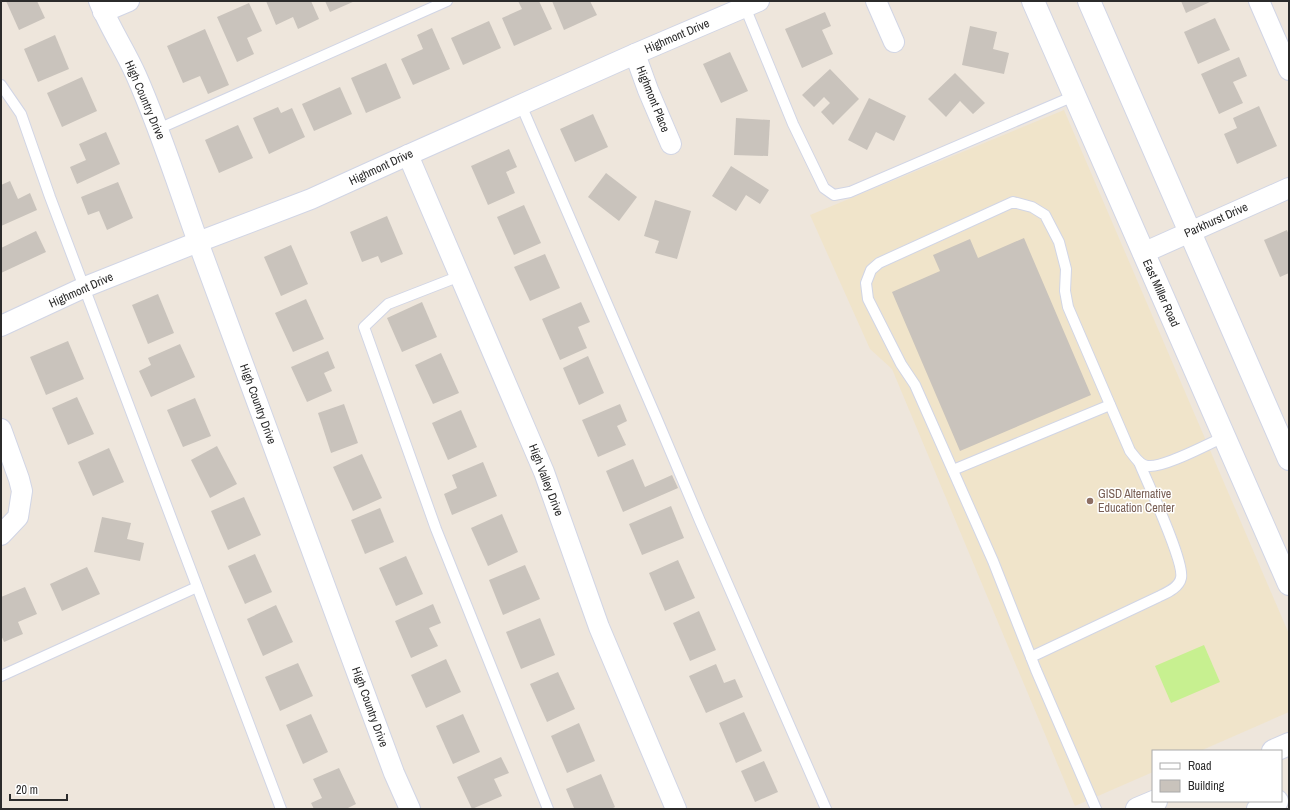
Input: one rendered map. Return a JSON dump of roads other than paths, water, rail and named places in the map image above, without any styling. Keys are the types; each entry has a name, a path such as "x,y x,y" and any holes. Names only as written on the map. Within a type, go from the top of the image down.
{"main road":[{"name":"East Miller Road","path":"1033,1 1289,584"},
{"path":"1089,1 1289,459"},
{"path":"1275,750 1289,744"},
{"path":"1137,809 1154,802"},
{"path":"1258,809 1276,802"}],"street":[{"path":"101,7 129,1"},
{"path":"876,1 894,42"},
{"path":"1259,1 1289,70"},
{"name":"Highmont Drive","path":"1,326 85,287 311,199 635,54 752,4"},
{"name":"High Country Drive","path":"101,7 136,74 158,129 198,242 392,765 410,809"},
{"name":"Highmont Place","path":"635,54 648,90 671,144"},
{"name":"High Valley Drive","path":"408,155 544,472 599,627 676,809"},
{"name":"Parkhurst Drive","path":"1143,253 1289,188"},
{"path":"1,429 22,491 18,517 1,535"}],"lane":[{"path":"158,129 447,1"},
{"path":"752,4 794,124 824,188 834,195 850,192 1074,96"},
{"path":"1,85 21,114 50,197 281,809"},
{"path":"521,105 826,809"},
{"path":"1031,657 1174,589 1181,579 1181,568 1176,551 1139,462 1130,451 1068,307 1065,291 1066,269 1059,242 1045,215 1032,207 1013,202 879,263 871,270 866,283 868,300 900,364 915,385 992,561 1031,657 1096,809"},
{"path":"460,276 388,304 364,327 436,529 548,809"},
{"path":"953,470 1110,404"},
{"path":"1139,462 1147,467 1161,465 1224,437"},
{"path":"1,676 198,587"}],"place":[{"name":"GISD Alternative Education Center","path":"1090,501"}]}
